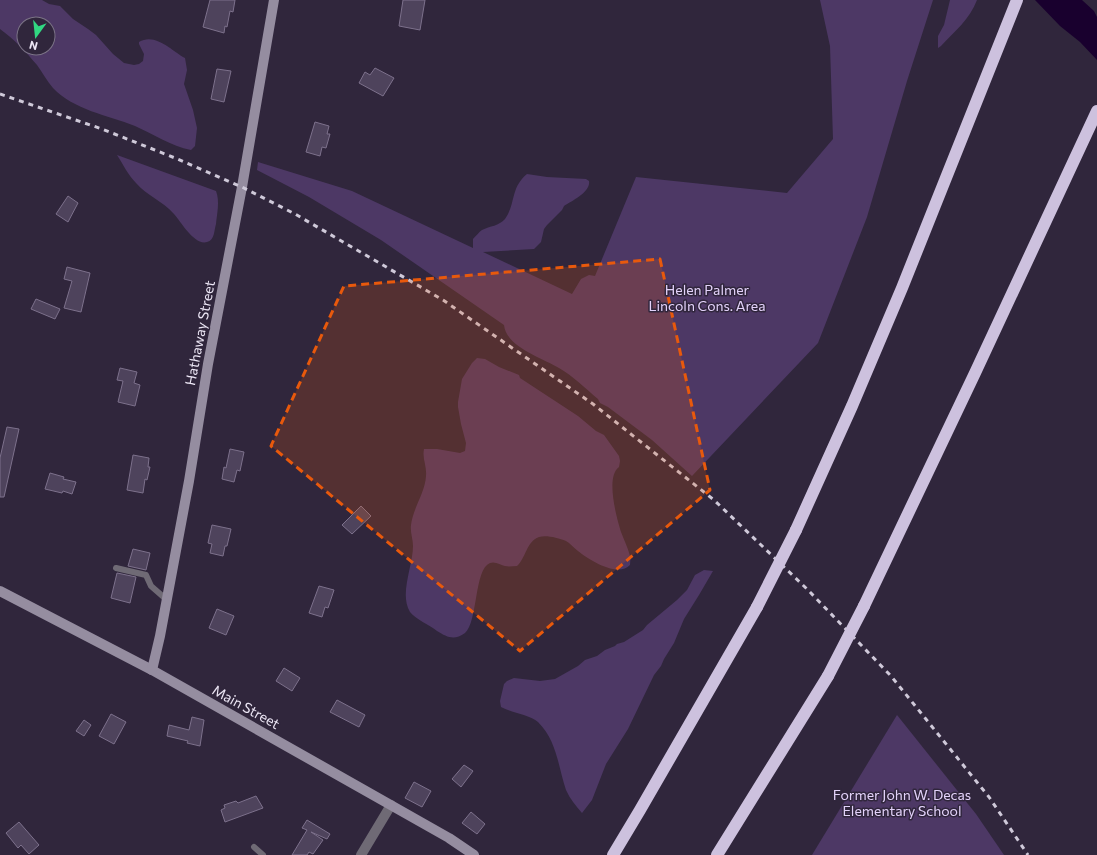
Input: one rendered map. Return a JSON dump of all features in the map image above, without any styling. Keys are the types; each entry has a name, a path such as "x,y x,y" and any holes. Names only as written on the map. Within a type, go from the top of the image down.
{"highway":[{"path":"612,855 640,810 757,607 796,530 852,406 902,288 1017,0"},
{"path":"717,855 828,676 864,606 975,374 1097,111"}],"street":[{"name":"Hathaway Street","path":"152,670 160,636 189,481 207,369 242,187 274,0"},
{"name":"Main Street","path":"0,591 152,670 449,838 474,855"},
{"path":"361,855 391,805"}],"lane":[{"path":"116,568 146,575 151,586 167,600"},
{"path":"254,847 263,855"}],"highlighted area":[{"path":"660,259 710,490 520,651 271,446 344,286"}],"green space":[{"path":"0,0 42,0 49,4 60,6 73,19 96,35 113,54 124,63 134,65 143,61 144,54 139,42 151,39 163,44 185,58 187,70 184,84 193,110 197,128 195,146 191,150 176,146 135,126 81,107 71,102 53,88 30,56 56,56 56,16 16,16 16,42 0,29"},
{"name":"Helen Palmer Lincoln Cons. Area","path":"820,0 933,0 907,81 867,217 818,343 692,476 652,440 608,407 600,403 598,399 569,375 518,346 506,333 504,325 381,240 309,197 257,170 258,162 352,191 473,248 473,239 482,230 494,226 505,219 511,208 515,190 527,174 547,177 586,179 589,181 587,189 580,196 564,206 547,225 544,229 541,242 534,249 483,252 572,294 581,279 589,275 595,276 636,177 787,193 833,139 830,46"},
{"path":"950,0 977,0 966,19 938,48 938,36 944,25"},
{"path":"117,155 216,191 218,203 216,224 212,239 207,242 202,242 193,237 170,209 140,188 128,173"},
{"path":"477,358 485,359 499,367 519,375 520,378 604,435 619,456 620,461 619,467 615,472 612,489 619,526 630,557 630,565 618,570 611,569 589,559 566,541 556,538 539,537 531,543 517,566 506,566 490,563 485,567 478,585 469,627 465,633 457,637 451,637 441,633 415,617 410,612 407,605 406,588 413,546 411,525 425,482 426,472 424,449 437,449 460,453 465,451 466,443 461,424 458,402 462,379"},
{"path":"704,570 713,571 684,619 674,643 654,675 628,729 606,764 592,800 582,813 566,790 556,754 544,729 535,720 501,707 500,701 504,684 514,678 540,681 555,679 578,666 585,660 597,656 605,650 624,642 643,630 677,600 687,590 695,575"},
{"name":"Former John W. Decas Elementary School","path":"897,715 976,814 1004,855 812,855"}],"shaded area":[{"path":"1035,0 1082,0 1094,11 1097,17 1097,60 1080,42 1060,26"}],"building":[{"path":"210,0 235,0 233,12 230,11 227,27 225,26 224,33 203,27"},
{"path":"403,0 425,0 420,30 399,26"},
{"path":"375,68 394,78 383,96 359,83 365,72 370,75"},
{"path":"217,69 231,71 224,102 211,99"},
{"path":"315,122 329,126 327,134 330,134 326,148 322,147 320,156 306,152"},
{"path":"68,196 78,203 68,222 56,214"},
{"path":"67,267 90,273 81,312 64,308 72,281 64,279"},
{"path":"36,299 60,309 55,319 31,309"},
{"path":"120,368 137,372 134,383 140,385 135,406 118,402 123,381 117,380"},
{"path":"7,427 19,429 4,497 0,497 0,458"},
{"path":"230,449 244,452 240,471 237,470 234,482 222,479"},
{"path":"133,455 149,458 148,467 150,467 147,480 145,479 143,493 127,490"},
{"path":"50,473 64,477 63,479 76,482 72,494 63,491 62,493 45,489"},
{"path":"361,506 371,516 352,534 342,525"},
{"path":"212,525 231,529 223,556 210,553 212,544 208,543"},
{"path":"133,549 150,553 146,570 128,566"},
{"path":"117,573 136,577 130,603 111,598"},
{"path":"319,586 334,590 328,608 325,607 322,617 309,613"},
{"path":"217,609 234,616 226,635 209,628"},
{"path":"284,668 300,678 292,691 276,681"},
{"path":"337,700 365,715 359,727 330,712"},
{"path":"111,714 126,722 114,744 99,736"},
{"path":"192,717 204,720 200,746 187,743 188,741 167,736 169,725 189,730"},
{"path":"84,720 91,725 84,736 76,731"},
{"path":"464,765 473,771 461,787 452,779"},
{"path":"414,782 431,791 422,807 405,798"},
{"path":"256,796 263,808 225,822 221,810 225,808 224,805 236,801 238,803"},
{"path":"471,812 485,824 477,834 462,823"},
{"path":"307,820 330,834 327,839 311,832 323,840 313,854 309,852 307,855 292,855 307,830 302,828"},
{"path":"19,822 39,845 29,854 21,845 18,848 6,833"}],"railway":[{"path":"0,94 102,129 175,158 242,187 295,214 443,300 593,404 714,500 807,589 891,676 989,797 1028,855"}]}
